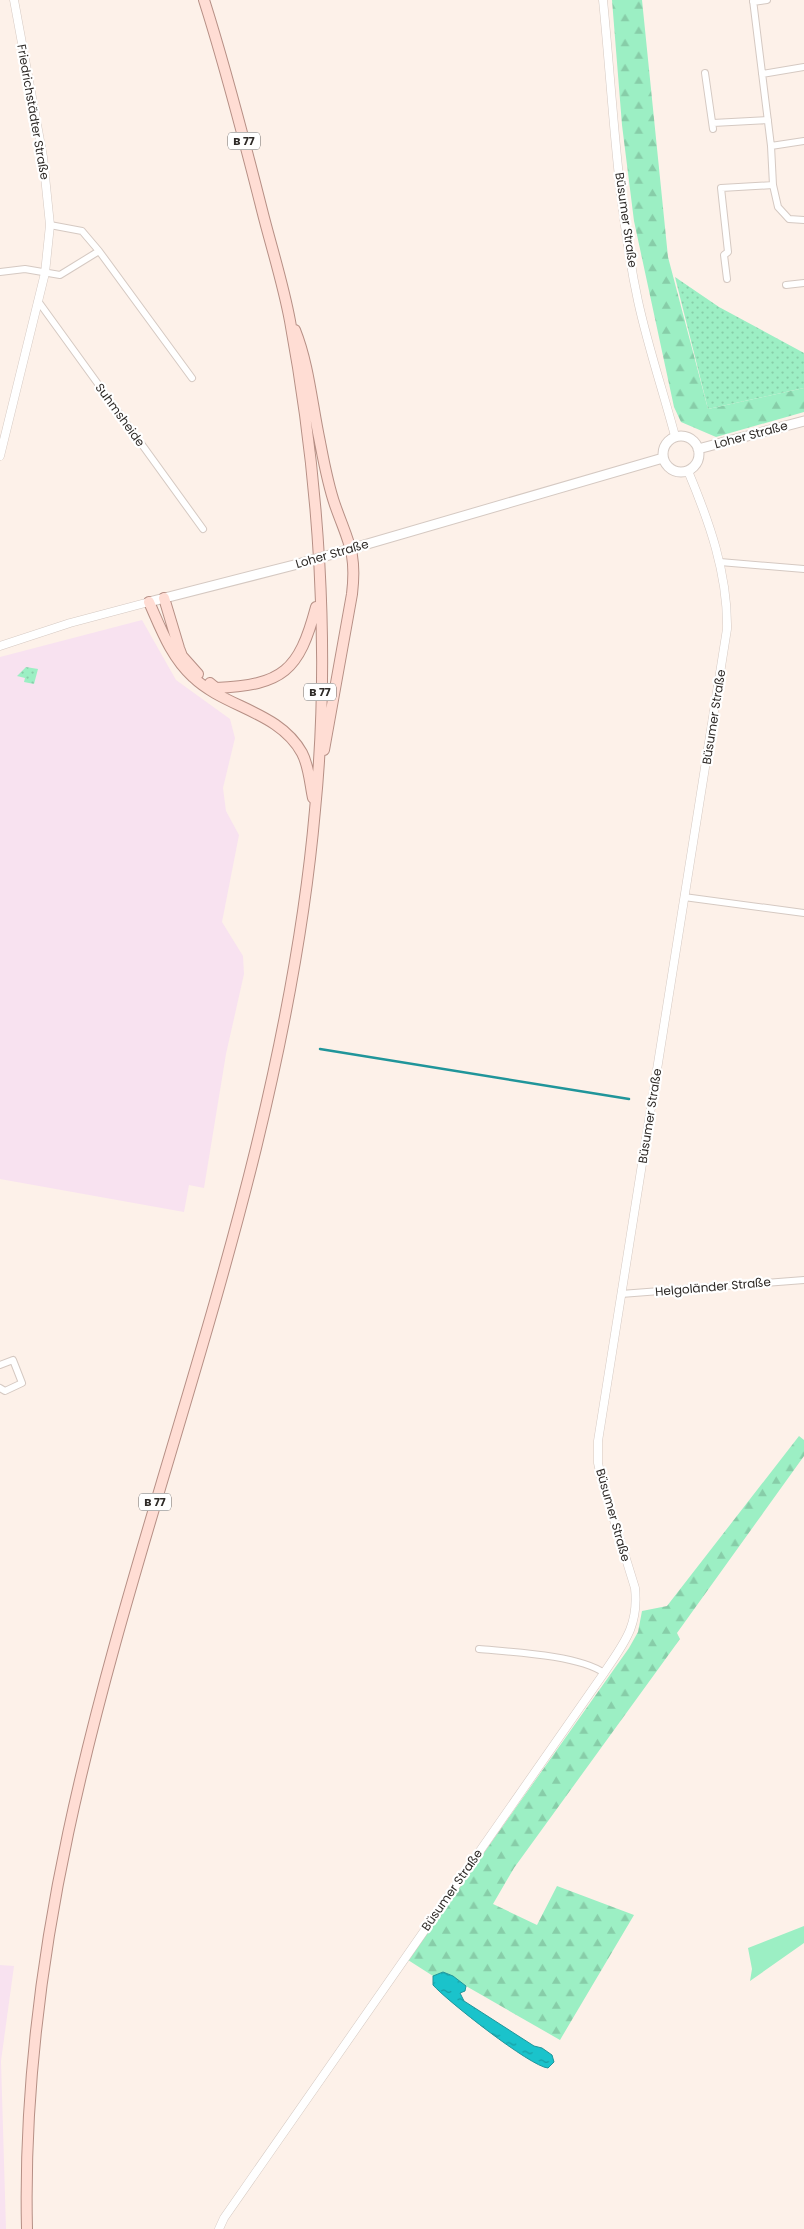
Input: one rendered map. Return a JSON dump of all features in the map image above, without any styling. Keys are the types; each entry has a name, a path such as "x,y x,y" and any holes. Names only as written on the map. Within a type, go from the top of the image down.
{"main road":[{"name":"B 77","path":"27,2229 28,2125 33,2044 41,1978 62,1854 113,1646 226,1261 256,1148 294,968 317,790 321,677 320,594 308,450 289,317 228,77 204,0"},
{"path":"289,317 302,347 320,442 335,504 352,549 354,578 317,790"},
{"name":"Loher Straße","path":"698,449 804,421"},
{"path":"675,436 689,438 698,449 698,461 688,471 672,470 663,458 664,446 675,436"},
{"name":"Loher Straße","path":"149,602 352,549 663,458"},
{"path":"164,598 182,656 216,688 254,685 270,680 294,663 307,640 320,594"},
{"path":"149,602 177,661 195,679 217,694 263,716 291,739 302,753 315,811"}],"street":[{"name":"Friedrichstädter Straße","path":"0,456 45,273 50,225 43,156 14,0"},
{"name":"Büsumer Straße","path":"604,0 622,197 637,300 652,361 675,436"},
{"path":"767,0 753,1 771,146 773,185 778,207 789,219 804,220"},
{"path":"762,74 804,67"},
{"path":"706,73 713,126 768,120"},
{"path":"771,146 804,141"},
{"path":"727,279 724,255 728,252 721,188 773,185"},
{"path":"50,225 82,231 99,251 192,378"},
{"path":"0,272 25,269 60,275 99,251"},
{"path":"786,285 804,283"},
{"name":"Suhmsheide","path":"38,301 203,529"},
{"name":"Büsumer Straße","path":"219,2229 224,2218 628,1638 632,1627 636,1603 630,1570 602,1480 597,1452 726,637 726,589 720,562 688,471"},
{"path":"720,562 804,569"},
{"name":"Loher Straße","path":"0,646 70,623 149,602"},
{"path":"684,897 804,913"},
{"name":"Helgoländer Straße","path":"621,1294 804,1280"},
{"path":"0,1365 13,1360 22,1384 4,1391 0,1388"},
{"path":"479,1649 531,1654 594,1666 604,1672"}],"shaded area":[{"path":"142,620 176,680 230,719 235,738 223,788 226,811 239,835 222,922 243,956 244,974 226,1054 204,1188 189,1185 184,1212 0,1179 0,657"},
{"path":"0,1965 14,1966 1,2061 6,2229 0,2229"}],"green space":[{"path":"612,0 642,0 668,257 708,409 804,388 804,412 716,437 681,422 674,407 634,221 622,125"},
{"path":"675,277 719,307 804,353 804,388 708,409"},
{"path":"26,667 38,669 34,684 24,682 25,678 17,676"},
{"path":"799,1436 804,1440 804,1456 677,1633 680,1639 514,1868 493,1904 537,1925 557,1886 634,1915 560,2040 466,1986 453,1976 443,1972 433,1976 408,1960 629,1648 638,1632 642,1611 667,1606"},
{"path":"804,1926 804,1943 750,1981 752,1969 748,1948"}],"water":[{"path":"443,1972 453,1976 466,1986 465,1991 460,1993 464,2001 534,2046 542,2048 552,2055 554,2062 548,2068 539,2065 471,2018 433,1985 433,1976"}],"waterway":[{"path":"320,1049 629,1099"}]}
